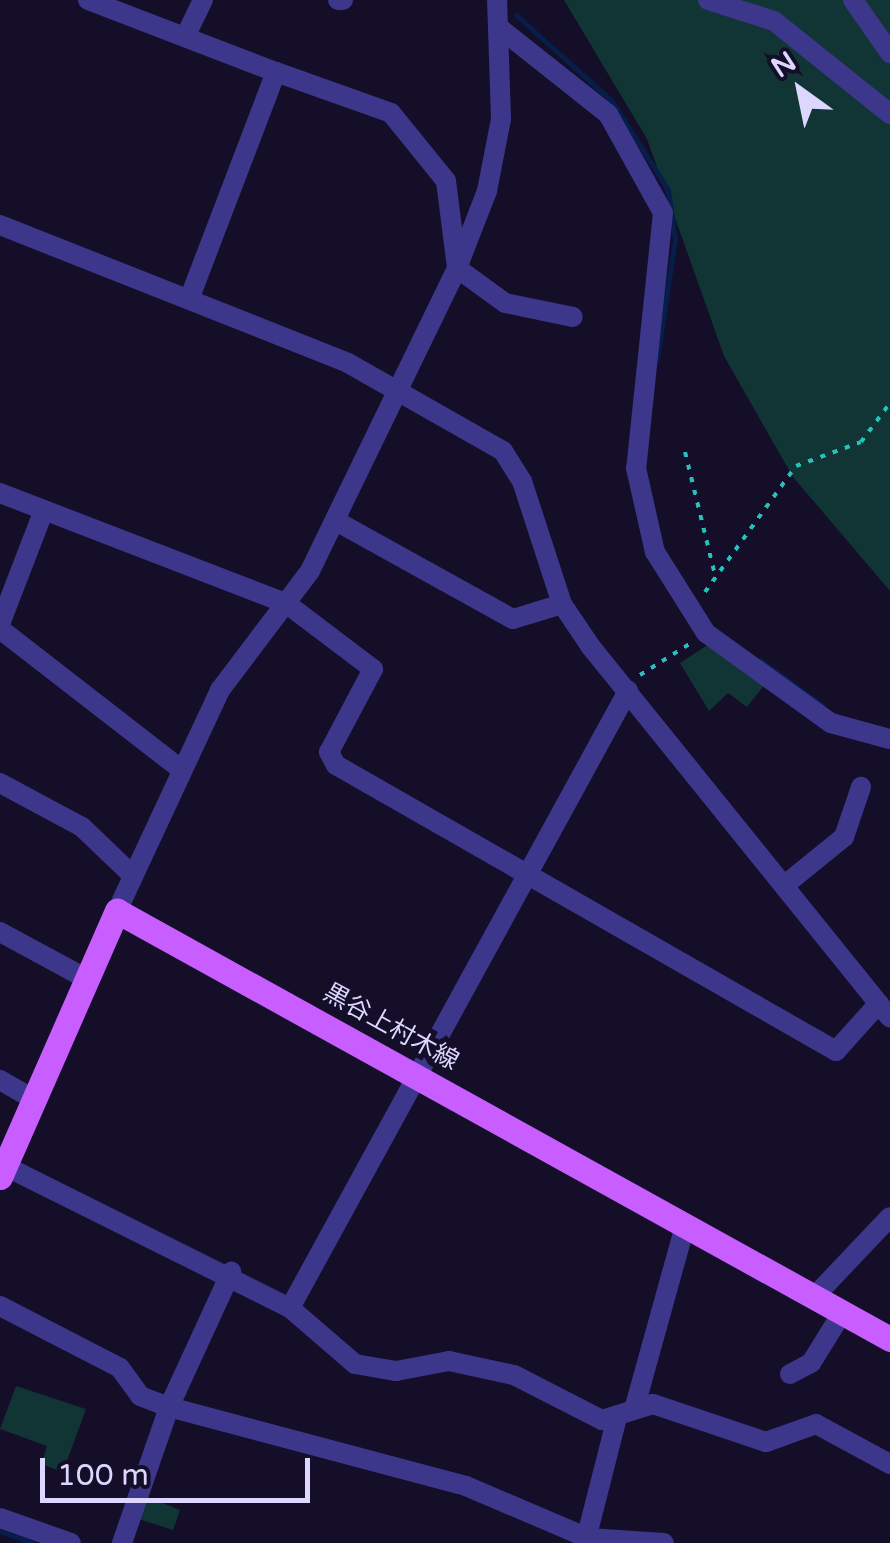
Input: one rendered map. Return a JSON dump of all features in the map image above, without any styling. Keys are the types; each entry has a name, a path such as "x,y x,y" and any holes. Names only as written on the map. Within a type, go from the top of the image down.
{"main road":[{"path":"3,1171 117,911"},
{"name":"黒谷上村木線","path":"117,911 890,1339"}],"street":[{"path":"88,0 392,114 428,148 446,181 457,268 505,302 573,316"},
{"path":"185,37 204,0"},
{"path":"117,911 182,770 252,640 287,604 336,521 398,399 457,268 494,155 502,30 497,0"},
{"path":"708,0 774,21 890,114"},
{"path":"853,0 890,53"},
{"path":"502,30 581,86 654,184 666,248 636,468 655,552 706,633 832,723 890,738"},
{"path":"190,296 276,72"},
{"path":"0,225 190,296 348,363 398,399 503,451 522,481 562,604 884,1010 836,1051 336,765 329,752 373,669 287,604 0,494"},
{"path":"44,510 0,626 182,770"},
{"path":"336,521 513,619 562,604"},
{"path":"290,1308 628,691"},
{"path":"0,783 82,828 131,874"},
{"path":"786,884 844,837 861,787"},
{"path":"0,932 86,979"},
{"path":"0,1080 33,1099"},
{"path":"3,1171 56,1198 232,1272 290,1308 354,1364 396,1371 448,1361 514,1375 616,1421"},
{"path":"814,1297 890,1217"},
{"path":"586,1540 616,1421 636,1406 686,1226"},
{"path":"122,1543 169,1407 232,1272"},
{"path":"0,1306 120,1368 140,1396 169,1407 466,1486 586,1540 664,1543"},
{"path":"790,1374 811,1363 842,1313"},
{"path":"636,1406 670,1408 766,1442 816,1424 890,1464"},
{"path":"0,1518 71,1543"}],"path":[{"path":"685,452 715,575 796,466 861,442 890,403"},
{"path":"628,691 706,633"}],"green space":[{"path":"564,0 890,0 890,591 793,477 724,356 647,139"},
{"path":"709,644 766,683 747,707 728,693 709,711 680,663"},
{"path":"16,1386 86,1409 63,1472 41,1464 47,1446 0,1429"},
{"path":"145,1496 180,1510 173,1530 139,1519"}],"waterway":[{"path":"516,15 612,101 668,190 675,239 657,360"},
{"path":"760,660 823,706"},
{"path":"0,1531 33,1543"}]}
